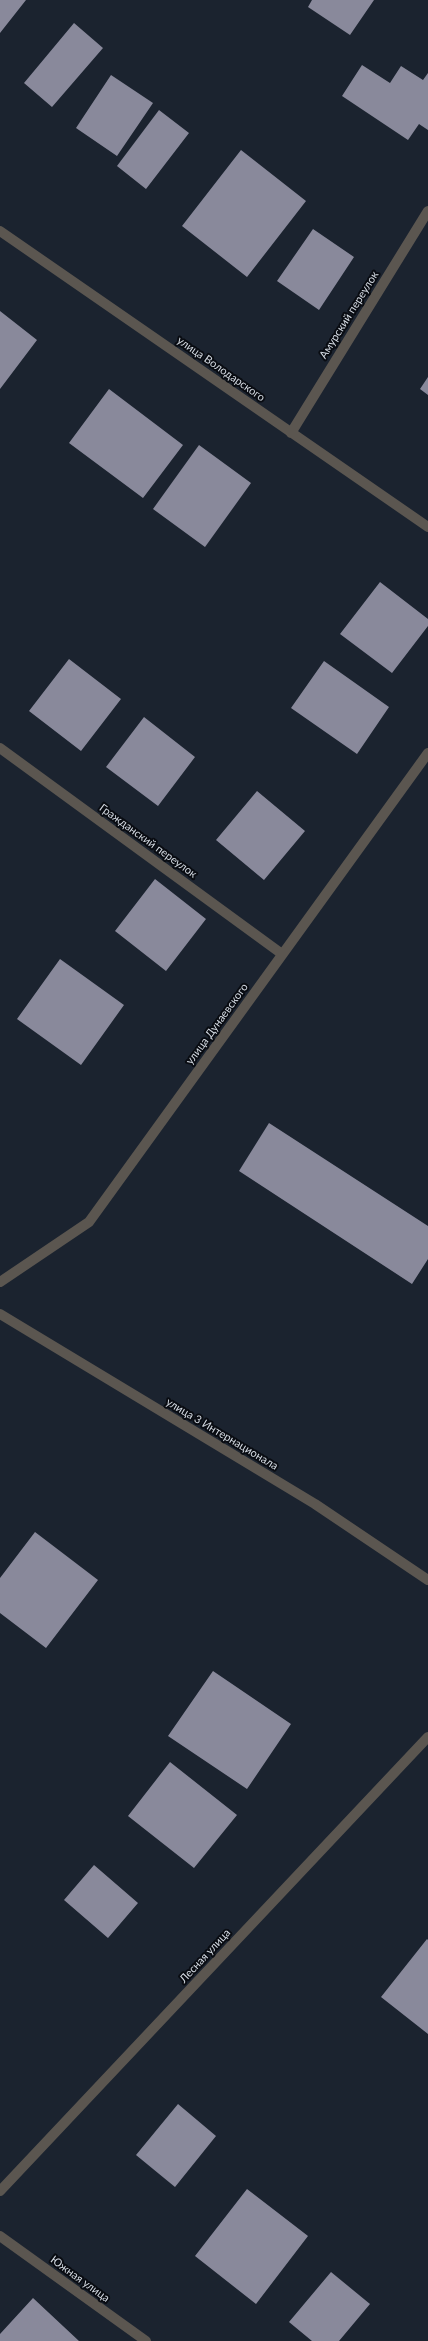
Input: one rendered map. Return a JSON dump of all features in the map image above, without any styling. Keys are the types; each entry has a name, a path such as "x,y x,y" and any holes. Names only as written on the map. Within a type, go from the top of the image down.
{"street":[{"name":"Амурский переулок","path":"291,433 428,211"},
{"name":"улица Володарского","path":"0,231 428,527"},
{"name":"Гражданский переулок","path":"0,748 282,954"},
{"name":"улица Дунаевского","path":"0,1282 89,1222 428,752"},
{"name":"улица 3 Интернационала","path":"0,1314 315,1504 428,1580"},
{"name":"Лесная улица","path":"0,2191 428,1737"},
{"name":"Южная улица","path":"0,2236 146,2341"}],"building":[{"path":"0,0 26,0 0,33"},
{"path":"312,0 374,0 350,35 308,7"},
{"path":"74,23 103,48 52,107 24,83"},
{"path":"362,65 390,83 401,66 423,80 428,73 428,130 419,124 408,140 342,96"},
{"path":"111,75 153,103 117,156 76,128"},
{"path":"159,110 189,133 146,189 117,166"},
{"path":"241,150 306,201 247,277 182,226"},
{"path":"313,229 354,257 319,310 277,281"},
{"path":"0,311 37,340 0,389"},
{"path":"428,377 428,395 420,389"},
{"path":"109,389 183,445 143,498 69,443"},
{"path":"199,445 251,483 205,547 153,509"},
{"path":"380,582 428,619 428,626 392,673 340,634"},
{"path":"69,659 121,699 81,751 29,711"},
{"path":"324,661 389,707 357,754 291,708"},
{"path":"144,717 195,757 158,806 106,767"},
{"path":"257,791 305,831 264,880 216,840"},
{"path":"155,879 206,919 166,971 115,931"},
{"path":"60,959 124,1005 81,1065 17,1019"},
{"path":"269,1123 428,1226 428,1259 412,1284 239,1171"},
{"path":"35,1532 98,1580 46,1648 0,1613 0,1578"},
{"path":"213,1671 291,1724 247,1789 168,1736"},
{"path":"170,1762 237,1815 194,1868 128,1816"},
{"path":"94,1865 138,1903 108,1938 64,1900"},
{"path":"427,1939 428,1940 428,2034 381,1997"},
{"path":"178,2104 216,2136 175,2187 136,2155"},
{"path":"247,2189 308,2236 256,2304 195,2256"},
{"path":"331,2272 370,2304 339,2341 312,2341 289,2322"},
{"path":"33,2298 79,2341 0,2341 0,2334"}]}
